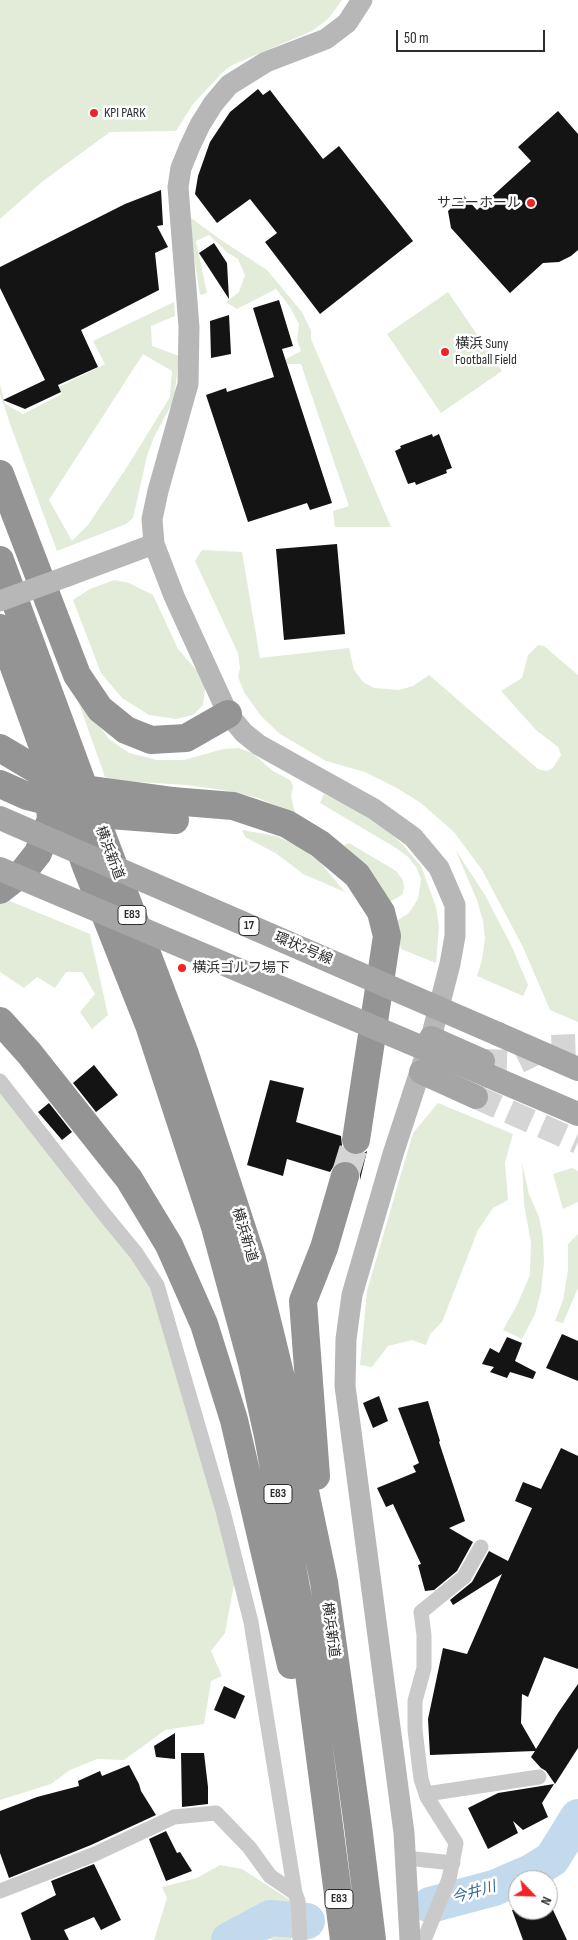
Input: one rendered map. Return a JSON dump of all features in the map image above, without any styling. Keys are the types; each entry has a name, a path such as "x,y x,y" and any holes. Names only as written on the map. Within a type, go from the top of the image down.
{"highway":[{"path":"0,474 77,675 100,709 126,730 151,740 186,738 228,714"},
{"name":"横浜新道","path":"0,560 185,1054 252,1259 282,1386 324,1582 372,1940"},
{"name":"横浜新道","path":"0,628 86,866 148,1025 215,1227 252,1363 268,1436 302,1620 344,1940"},
{"path":"0,890 23,872 38,853 51,819 49,788 42,746"},
{"path":"0,748 47,776 90,790 274,832 318,852 358,875 381,912 387,936 372,1033 348,1138"},
{"path":"0,784 27,796 97,814 174,810"},
{"path":"0,1007 21,1020 97,1111 142,1173 154,1220"},
{"path":"0,1021 29,1053 129,1179 169,1245 204,1324 234,1420 276,1597 334,1859"},
{"path":"324,1582 304,1301 317,1213 337,1174"}],"main road":[{"name":"環状2号線","path":"0,818 578,1069"},
{"path":"0,869 486,1069"},
{"path":"431,1038 486,1069 578,1114"},
{"path":"421,1072 476,1097"}],"street":[{"path":"362,0 347,23 326,39 266,62 229,85 213,104 200,125 181,168 178,187 189,327 188,384 152,518 154,544 174,596 228,714 244,733 259,745 374,809 413,837 439,868 455,904 455,936 450,964 421,1072 393,1154 352,1295 346,1339 345,1386 368,1549 408,1884 417,1938"},
{"path":"0,601 154,544"},
{"path":"0,1081 136,1253 157,1285 218,1492 251,1622 296,1897 300,1940"},
{"path":"417,1938 449,1879 456,1843 426,1794 420,1778 414,1730 415,1701 424,1668 424,1635 421,1612 464,1577 481,1547"},
{"path":"426,1794 539,1777"},
{"path":"0,1891 95,1854 174,1817 216,1812 249,1847 270,1876 296,1897"},
{"path":"406,1858 453,1863"}],"green space":[{"name":"KPI PARK","path":"0,0 342,0 328,19 312,31 232,65 223,72 193,104 176,131 110,132 43,181 0,219"},
{"path":"191,218 267,270 302,312 311,331 311,339 391,527 335,527 333,511 349,506 301,364 287,364 286,359 301,351 297,340 299,324 290,307 276,289 237,309 226,302 239,292 245,275 238,259 228,253 209,235 196,241 207,293 200,295 192,243"},
{"name":"横浜 Suny Football Field","path":"448,292 502,371 441,413 387,334"},
{"path":"174,302 175,316 151,326 152,346 179,356 174,400 154,437 147,456 133,518 126,524 57,551 10,424 0,393 0,384 5,404 23,414 62,394 59,387 105,364 93,341","holes":["143,354 172,371 170,397 129,464 88,525 72,541 49,500"]},
{"path":"202,550 242,552 260,658 349,648 354,670 363,682 374,688 399,690 413,686 429,675 538,769 547,771 553,768 561,755 558,747 536,730 501,691 522,678 528,655 538,645 544,646 578,675 578,1022 550,1010 523,947 482,870 454,832 421,803 395,787 365,772 326,761 280,734 261,716 244,692 238,677 240,668 238,653 195,561"},
{"path":"114,580 129,583 153,595 178,649 204,679 203,705 193,715 176,719 149,715 122,698 101,673 73,600 90,589"},
{"path":"76,695 109,739 129,753 157,760 184,760 223,749 239,748 252,753 273,771 290,780 293,786 291,796 295,813 258,798 223,790 187,785 121,781 105,777"},
{"path":"324,794 361,813 389,831 421,866 436,907 439,926 436,963 401,949 395,922 409,913 418,899 421,879 416,867 408,857 396,848 320,803"},
{"path":"242,830 276,836 302,848 320,862 345,892 303,874 277,854 245,837"},
{"path":"349,843 396,871 403,880 404,888 402,895 386,904 370,876 344,845"},
{"path":"455,849 485,895 512,947 528,985 523,996 477,976 482,960 485,938 483,921 477,900"},
{"path":"0,897 90,934 108,1015 92,1029 80,1012 95,994 82,972 66,972 55,988 37,977 24,988 0,972"},
{"path":"0,1091 163,1285 174,1315 182,1357 235,1579 225,1633 211,1651 222,1676 211,1681 204,1724 165,1730 124,1760 97,1759 70,1770 51,1784 0,1800"},
{"path":"438,1103 513,1134 505,1163 508,1200 493,1208 478,1230 442,1322 430,1334 426,1345 412,1340 388,1346 372,1367 360,1365 367,1291 413,1133"},
{"path":"522,1163 529,1194 539,1217 543,1237 544,1263 541,1291 535,1314 522,1339 503,1330 517,1305 530,1275 531,1243 524,1204"},
{"path":"572,1168 578,1171 578,1202 563,1209 553,1174"},
{"path":"578,1234 578,1288 563,1323 555,1321 563,1300 568,1270 568,1244"},
{"path":"220,1865 242,1869 290,1900 291,1940 273,1940 261,1936 221,1933 219,1940 154,1940 167,1898 162,1887 197,1878"}],"building":[{"path":"258,89 263,95 270,90 323,159 339,146 413,241 320,314 265,242 277,233 250,199 217,223 195,194 198,176 210,142 230,112"},
{"name":"サニーホール","path":"558,111 578,134 578,250 559,262 543,263 510,293 451,228 448,211 464,196 477,210 531,161 518,147"},
{"path":"161,190 163,225 157,226 168,247 155,253 159,290 81,330 98,367 58,385 61,392 25,409 3,400 45,380 0,288 0,267 125,204"},
{"path":"214,243 227,263 229,299 199,253"},
{"path":"279,300 293,346 282,349 332,503 310,510 307,503 248,522 206,395 226,388 227,392 274,377 253,308"},
{"path":"229,315 231,354 211,358 210,321"},
{"path":"432,434 433,437 439,434 452,468 446,470 447,473 416,485 415,482 408,484 395,451 401,448 400,446"},
{"path":"337,544 345,634 284,640 276,549"},
{"path":"94,1065 118,1095 96,1112 73,1083"},
{"path":"270,1080 304,1088 296,1122 341,1136 342,1146 353,1155 361,1155 367,1151 360,1180 360,1172 357,1166 349,1161 341,1161 335,1164 330,1172 287,1159 283,1176 247,1165"},
{"path":"49,1103 72,1132 62,1140 38,1112"},
{"path":"562,1334 578,1341 578,1381 546,1368"},
{"path":"507,1337 522,1343 515,1361 536,1372 533,1379 510,1372 507,1378 490,1372 494,1367 482,1364 490,1348 499,1353"},
{"path":"379,1396 388,1421 373,1428 363,1403"},
{"path":"428,1401 439,1442 465,1521 449,1528 473,1542 457,1571 434,1590 425,1591 418,1565 421,1564 393,1504 386,1507 377,1488 416,1472 413,1466 419,1463 398,1408"},
{"path":"561,1448 578,1456 578,1669 544,1657 528,1697 522,1694 521,1723 536,1749 578,1684 578,1748 555,1784 546,1771 531,1757 535,1751 430,1755 428,1719 443,1648 467,1654 502,1574 453,1605 450,1600 472,1582 489,1551 508,1561 532,1508 515,1501 523,1482 541,1489"},
{"path":"224,1686 245,1696 235,1719 214,1710"},
{"path":"175,1733 175,1759 156,1757 154,1746"},
{"path":"181,1753 204,1753 208,1804 182,1807"},
{"path":"129,1765 141,1791 156,1815 91,1845 9,1878 0,1853 0,1811 37,1797 79,1786 78,1781 100,1771 102,1776"},
{"path":"554,1784 542,1803 548,1817 523,1830 513,1821 518,1833 488,1849 468,1808 498,1793"},
{"path":"166,1831 177,1853 180,1852 192,1871 166,1881 149,1839"},
{"path":"94,1864 121,1920 101,1930 94,1917 64,1930 69,1940 31,1940 21,1913 56,1895 51,1881"},
{"path":"516,1920 558,1920 567,1940 523,1940"}],"waterway":[{"name":"今井川","path":"430,1905 494,1888 531,1872 552,1859 578,1817"},
{"name":"今井川","path":"229,1940 270,1918 307,1921"}],"tunnel":[{"path":"483,1061 518,1062 548,1047 578,1046"},
{"path":"476,1097 578,1142"},
{"path":"345,1176 356,1140"}],"place":[{"name":"KPI PARK","path":"94,113"},
{"name":"サニーホール","path":"531,203"},
{"name":"横浜 Suny Football Field","path":"445,352"},
{"name":"横浜ゴルフ場下","path":"182,968"}]}
